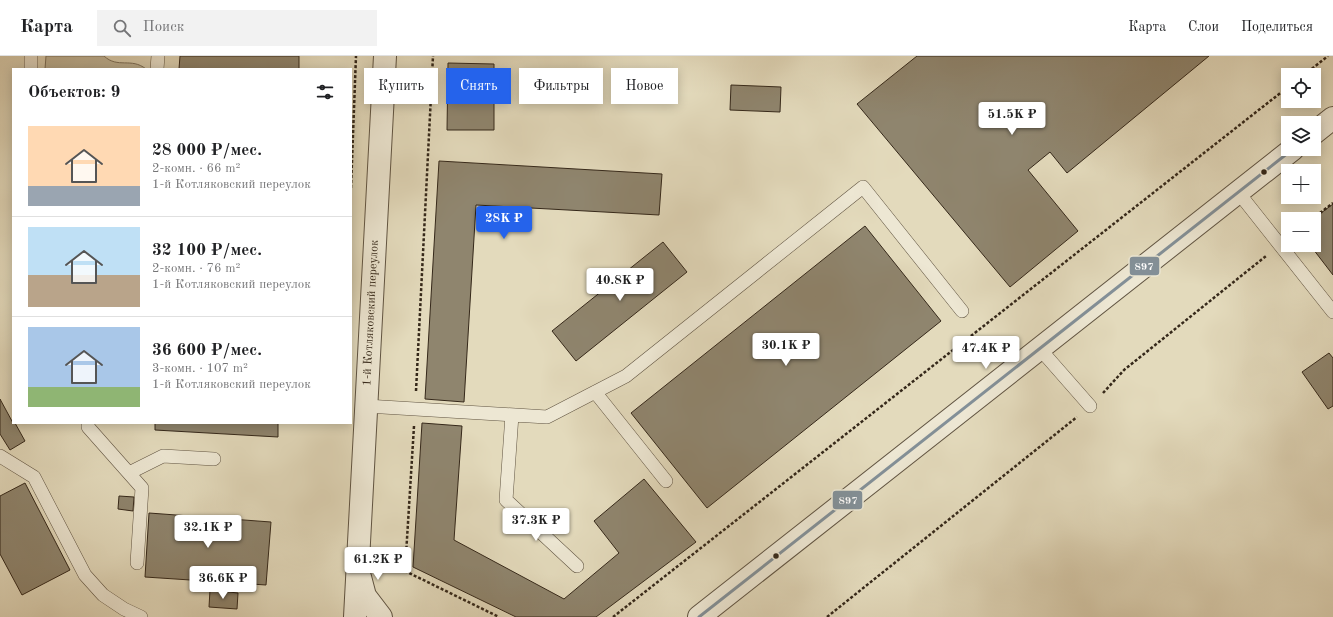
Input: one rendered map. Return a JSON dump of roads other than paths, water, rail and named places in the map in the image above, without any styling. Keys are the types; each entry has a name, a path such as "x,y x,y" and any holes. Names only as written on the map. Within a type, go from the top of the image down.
{"street":[{"name":"1-й Котляковский переулок","path":"355,617 385,56"},
{"path":"1321,127 1333,118"},
{"path":"699,617 1284,156"},
{"path":"358,551 360,579 365,596 381,617"}],"lane":[{"path":"30,68 31,56"},
{"path":"158,56 158,68"},
{"path":"366,406 547,417 626,376 863,187 962,311"},
{"path":"1238,192 1333,312"},
{"path":"1040,349 1090,406"},
{"path":"595,392 666,481"},
{"path":"512,415 506,500 577,566"},
{"path":"88,424 88,427 142,488 137,563"},
{"path":"0,456 34,477 85,575 103,595 124,609 142,617"},
{"path":"129,473 163,456 214,459"}]}
